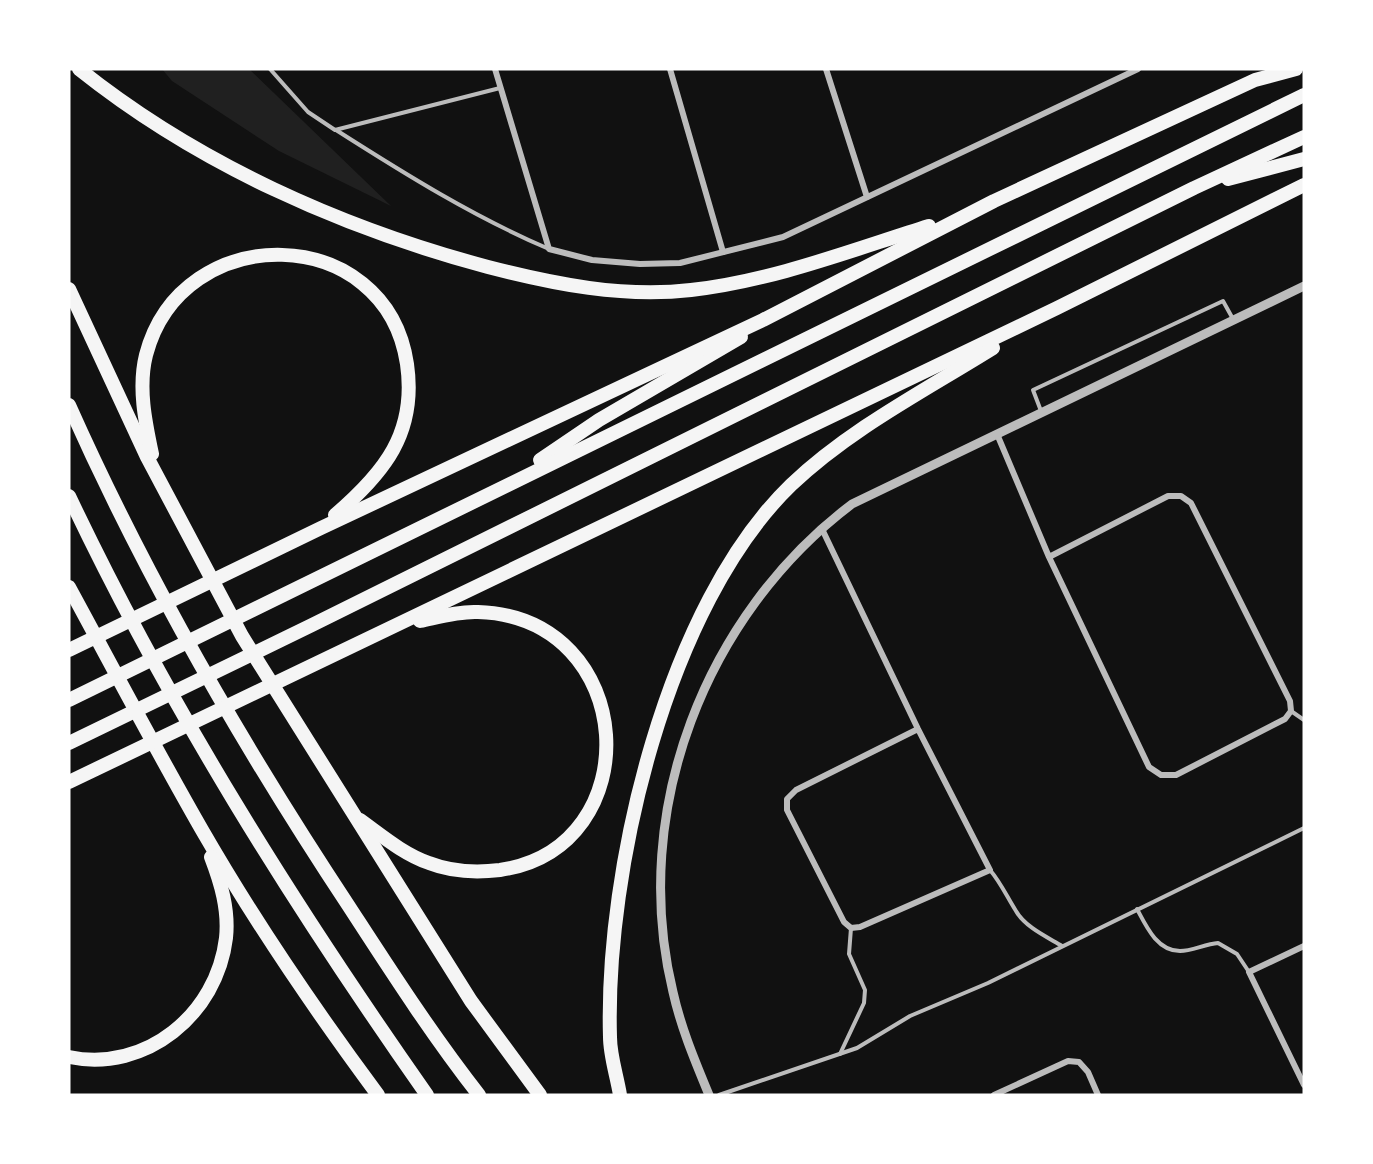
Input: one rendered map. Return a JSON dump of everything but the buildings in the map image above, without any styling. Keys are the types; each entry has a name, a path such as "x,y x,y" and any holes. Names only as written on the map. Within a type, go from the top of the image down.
{"highway":[{"path":"79,69 137,112 204,152 279,191 336,216 430,250 519,275 568,284 622,291 659,292 729,285 960,217"},
{"path":"69,650 321,528 763,320 960,217 1255,80 1296,69"},
{"path":"69,700 1304,95"},
{"path":"75,740 1194,188 1304,137"},
{"path":"1194,188 1304,159"},
{"path":"69,782 1058,309 1304,185"},
{"path":"157,476 144,415 143,379 151,342 169,308 195,281 236,260 278,254 317,260 352,277 372,294 388,314 405,350 409,388 403,426 388,460 363,490 321,528"},
{"path":"69,289 157,476 242,636 471,1001 540,1095"},
{"path":"69,294 78,310"},
{"path":"620,1095 610,1039 612,965 617,895 628,833 661,715 682,660 718,586 759,522 790,487 834,447 1058,309"},
{"path":"504,485 599,420 717,353 763,320"},
{"path":"69,405 140,552 247,743 305,840 369,938 479,1095"},
{"path":"69,496 119,599 235,806 306,917 427,1095"},
{"path":"69,586 202,830 249,907 378,1095"},
{"path":"353,815 405,851 428,863 461,872 505,869 545,854 570,834 592,803 604,770 608,731 597,689 579,659 550,634 519,619 478,612 449,614 393,627"},
{"path":"69,1057 108,1059 141,1051 178,1029 206,997 222,960 226,919 222,890 202,830"},
{"path":"363,1076 387,1095"}],"street":[{"path":"495,69 549,249 592,260 640,264 680,262 783,237 1138,69"},
{"path":"669,69 723,252"},
{"path":"826,69 867,197"},
{"path":"1118,69 1120,78"},
{"path":"709,1095 688,1046 672,991 663,935 661,878 665,822 674,777 693,712 717,660 753,603 782,567 821,527 852,504 1304,286"},
{"path":"997,434 1049,557 1149,767 1161,776 1176,775 1285,719 1291,711 1290,701 1191,503 1181,496 1168,496 1049,557"},
{"path":"821,527 918,729 990,870 860,927 851,928 844,922 787,810 787,799 796,790 918,729"},
{"path":"1304,946 1249,972 1304,1085"},
{"path":"994,1095 1068,1061 1079,1062 1088,1072 1098,1095"}],"lane":[{"path":"270,69 308,112 335,130 405,174 502,229 549,249"},
{"path":"335,130 501,88"},
{"path":"1042,412 1033,390 1223,301 1234,320"},
{"path":"1291,711 1304,720"},
{"path":"719,1095 857,1048 910,1016 1062,946 1304,828"},
{"path":"990,870 1007,891 1016,913 1062,946"},
{"path":"1137,909 1150,933 1159,943 1179,951 1218,943 1237,954 1249,972"},
{"path":"840,1054 864,1003 865,990 849,954 851,928"}],"shaded area":[{"path":"162,69 249,69 391,206 279,151 172,81"}]}
